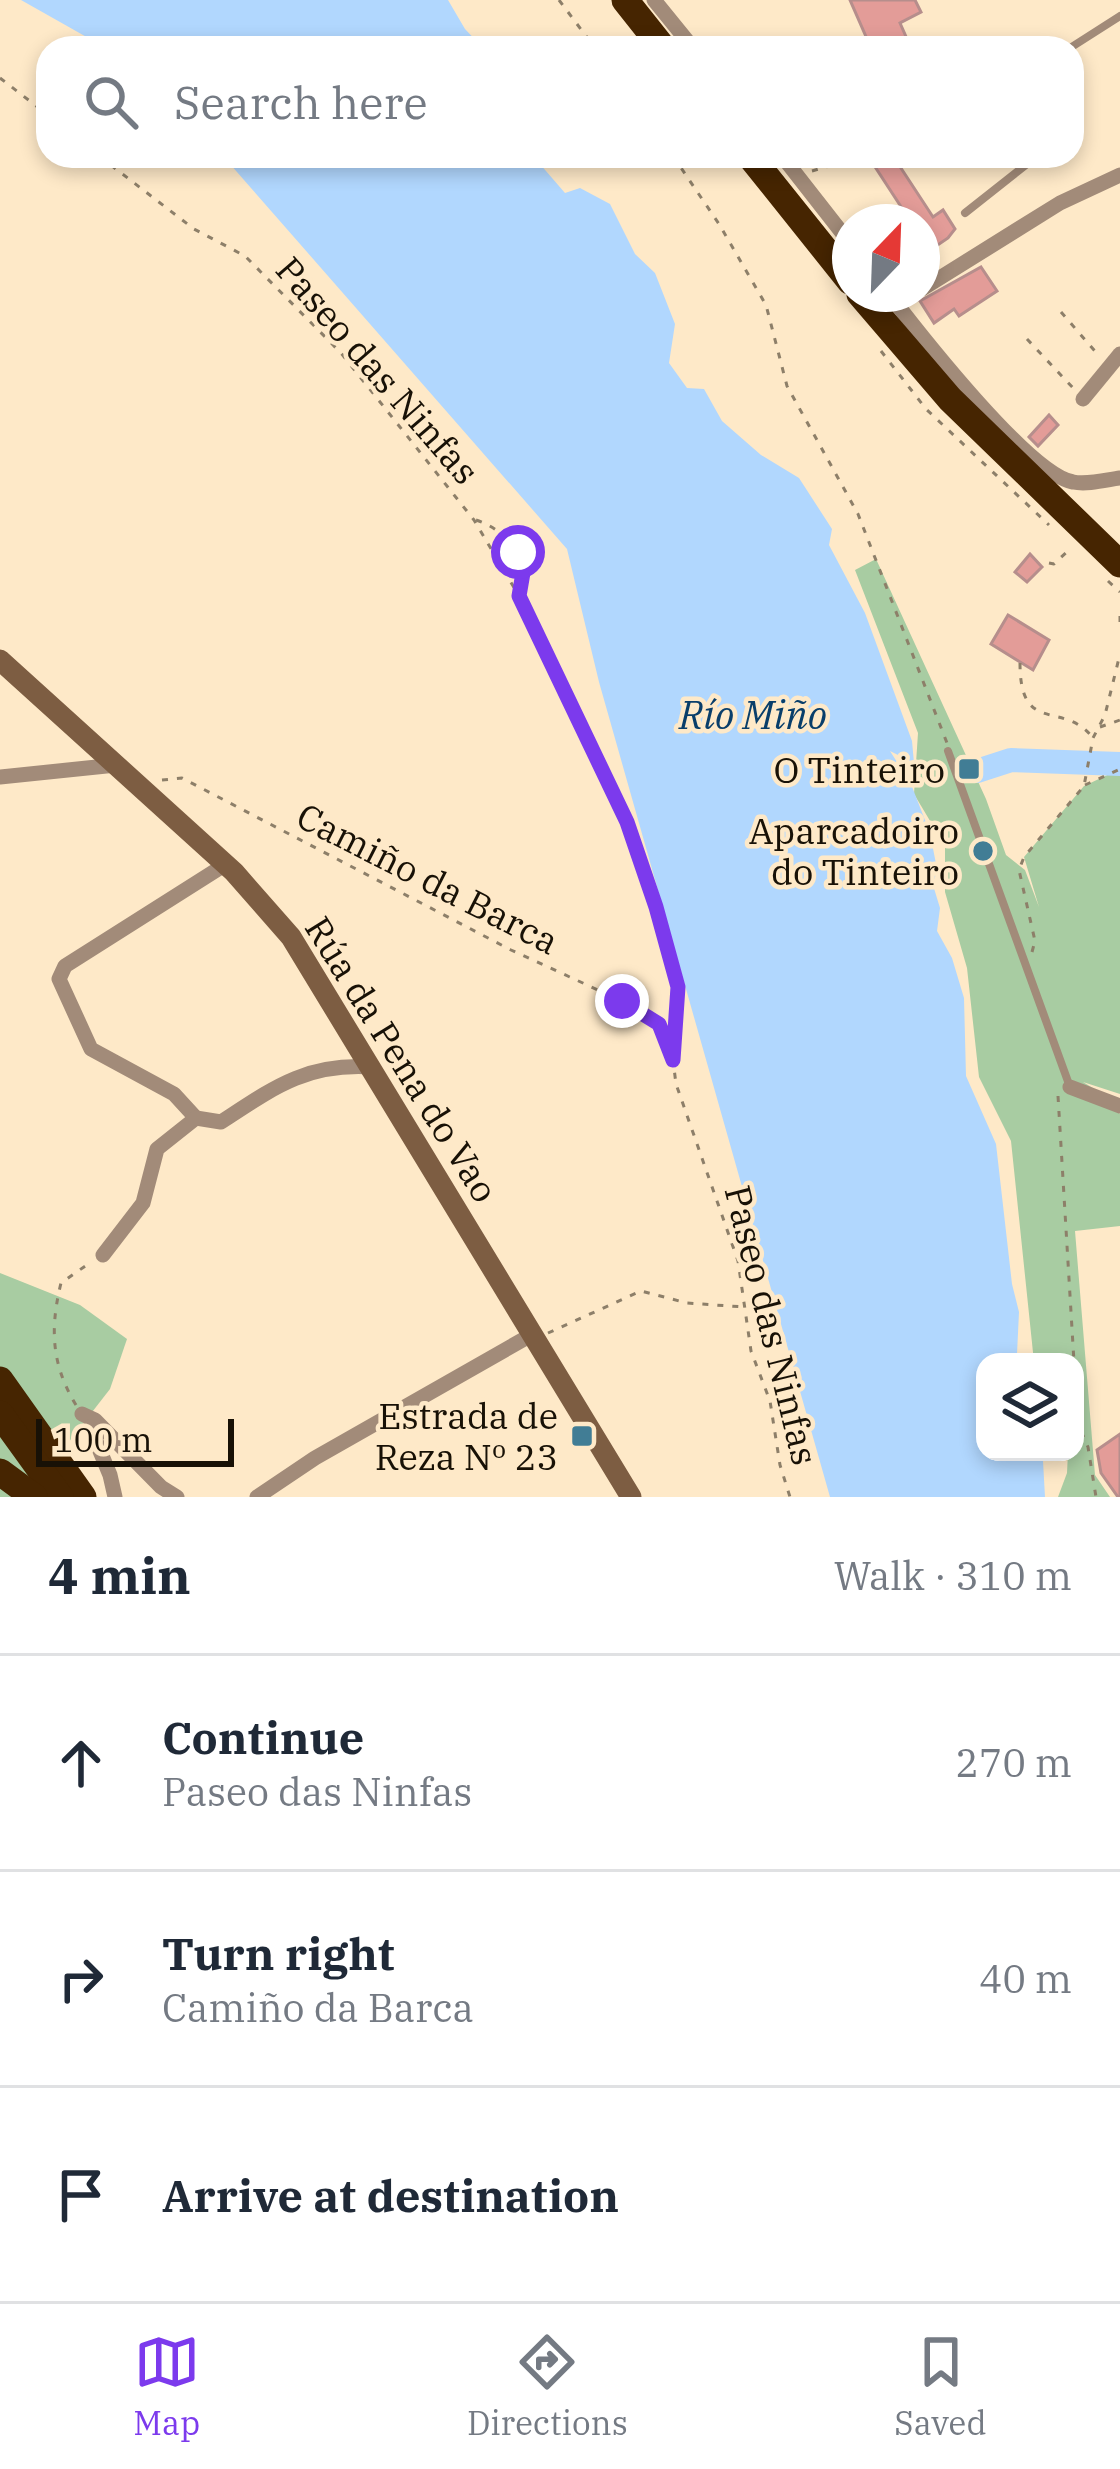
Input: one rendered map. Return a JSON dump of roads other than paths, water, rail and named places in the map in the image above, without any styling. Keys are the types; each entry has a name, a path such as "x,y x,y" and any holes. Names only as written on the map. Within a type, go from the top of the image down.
{"highway":[{"path":"625,0 654,36"},
{"path":"760,168 832,258"},
{"path":"875,312 950,399 1120,564"},
{"path":"0,1380 83,1497"},
{"path":"0,1414 60,1497"},
{"path":"0,1472 34,1497"}],"main road":[{"name":"Rúa da Pena do Vao","path":"0,660 226,864 290,937 631,1497"}],"street":[{"path":"654,0 683,36"},
{"path":"792,168 832,219"},
{"path":"940,278 1060,203 1120,175"},
{"path":"903,312 944,365 1038,463 1071,482 1120,478"},
{"path":"1083,399 1114,361"},
{"path":"0,777 116,765"},
{"path":"226,864 65,966 59,979 91,1049 174,1094 196,1118 221,1122 289,1077 371,1067"},
{"path":"1070,1087 1120,1106"},
{"path":"103,1255 143,1203 157,1149 196,1118"},
{"path":"257,1497 315,1458 534,1336"},
{"path":"115,1497 86,1420 94,1420 177,1497"}],"lane":[{"path":"1084,39 1120,16"},
{"path":"965,213 1022,168"},
{"path":"948,751 1070,1087"}],"water":[{"path":"21,0 448,0 472,36 85,36"},
{"name":"Río Miño","path":"234,168 543,168 565,193 580,188 610,204 635,254 655,273 675,324 669,363 687,388 704,389 722,421 761,455 799,478 832,529 829,545 865,613 912,741 914,763 890,751 911,784 930,833 937,869 933,885 940,908 937,931 952,958 964,998 966,1076 996,1144 1019,1312 1017,1353 976,1353 976,1461 1043,1461 1045,1497 830,1497 599,682 567,549"}],"waterway":[{"path":"977,771 1011,760 1120,764"}],"place":[{"name":"O Tinteiro","path":"969,769"},
{"name":"Aparcadoiro do Tinteiro","path":"983,851"},
{"name":"Estrada de Reza Nº 23","path":"582,1436"}]}
